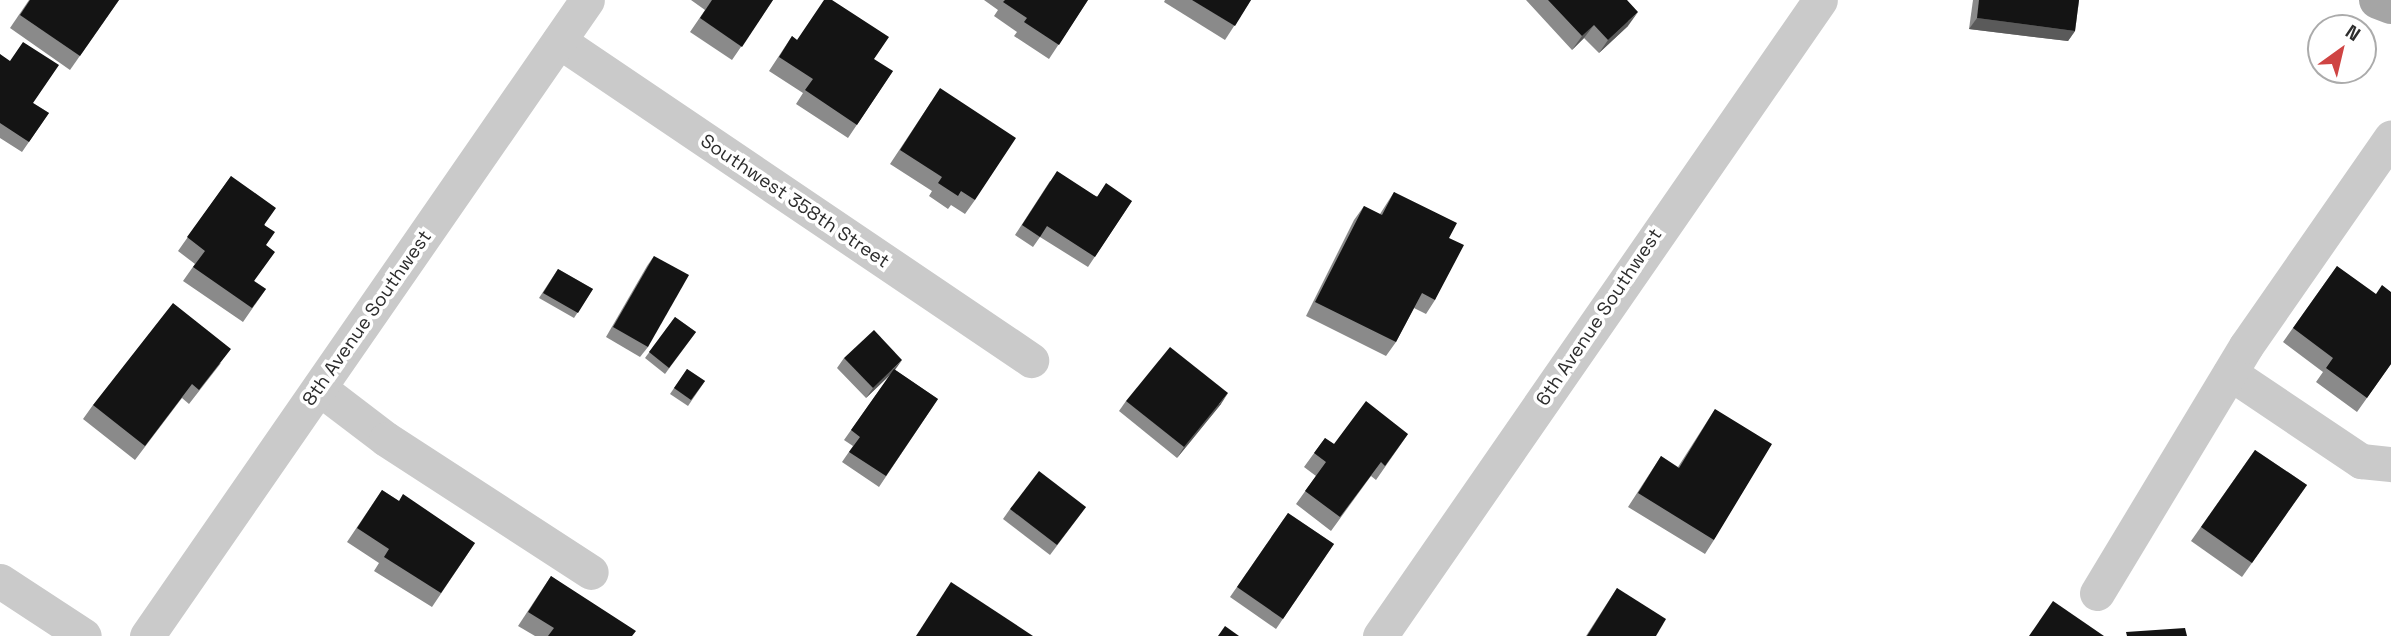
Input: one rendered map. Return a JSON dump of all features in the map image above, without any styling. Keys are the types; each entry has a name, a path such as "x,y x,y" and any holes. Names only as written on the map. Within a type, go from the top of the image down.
{"main road":[{"path":"2378,0 2391,5"}],"street":[{"name":"8th Avenue Southwest","path":"147,636 587,0"},
{"name":"6th Avenue Southwest","path":"1380,636 1820,0"},
{"name":"Southwest 358th Street","path":"559,41 1031,360"},
{"path":"2097,593 2230,373 2391,137"},
{"path":"2230,373 2361,461 2391,464"},
{"path":"319,388 386,439 591,572"},
{"path":"0,581 84,636"}],"building":[{"path":"30,0 119,0 80,56 20,15"},
{"path":"712,0 773,0 742,47 700,18"},
{"path":"824,0 832,0 889,37 874,59 893,71 857,125 805,90 813,79 779,57 792,36 797,40"},
{"path":"1088,0 1059,45 1024,22 1027,18 1003,2"},
{"path":"1192,0 1251,0 1235,26"},
{"path":"1548,0 1627,0 1638,12 1608,40 1594,25 1582,36"},
{"path":"1979,0 2079,0 2075,31 1977,18"},
{"path":"23,42 59,65 33,103 49,113 29,142 0,123 0,54 10,61"},
{"path":"940,88 1016,138 975,200 961,191 958,196 938,183 942,177 900,150"},
{"path":"1057,171 1097,197 1106,183 1132,201 1095,257 1047,226 1040,237 1022,225"},
{"path":"231,176 276,208 264,225 275,232 266,245 275,252 254,281 266,289 252,308 193,267 205,251 187,237"},
{"path":"1394,192 1457,223 1449,238 1464,245 1435,300 1422,293 1396,342 1315,302 1364,206 1382,215"},
{"path":"654,256 689,275 648,347 613,327"},
{"path":"2337,266 2376,294 2382,285 2391,292 2391,364 2367,398 2326,368 2333,358 2293,328"},
{"path":"558,269 593,289 578,313 543,293"},
{"path":"173,303 231,349 199,390 192,384 145,446 93,405"},
{"path":"675,317 696,332 669,368 649,352"},
{"path":"874,330 902,360 873,388 844,358"},
{"path":"1170,347 1228,393 1184,447 1126,401"},
{"path":"687,369 705,381 691,400 674,388"},
{"path":"894,369 938,399 886,476 849,452 860,437 851,430"},
{"path":"1366,401 1408,434 1385,466 1381,462 1340,517 1305,491 1326,462 1314,453 1325,438 1334,444"},
{"path":"1715,409 1772,444 1714,540 1638,493 1661,456 1679,468"},
{"path":"2255,450 2307,485 2252,563 2201,527"},
{"path":"1039,471 1086,507 1057,545 1010,509"},
{"path":"382,490 399,501 403,494 475,543 441,593 384,557 389,549 357,528"},
{"path":"1288,513 1334,544 1283,619 1237,587"},
{"path":"551,576 636,631 632,636 548,636 554,628 528,612"},
{"path":"951,582 1033,636 916,636"},
{"path":"1617,588 1666,619 1656,636 1587,636"},
{"path":"2053,601 2104,636 2029,636"},
{"path":"1225,626 1239,636 1218,636"},
{"path":"2185,628 2187,636 2127,636 2126,632"}]}
